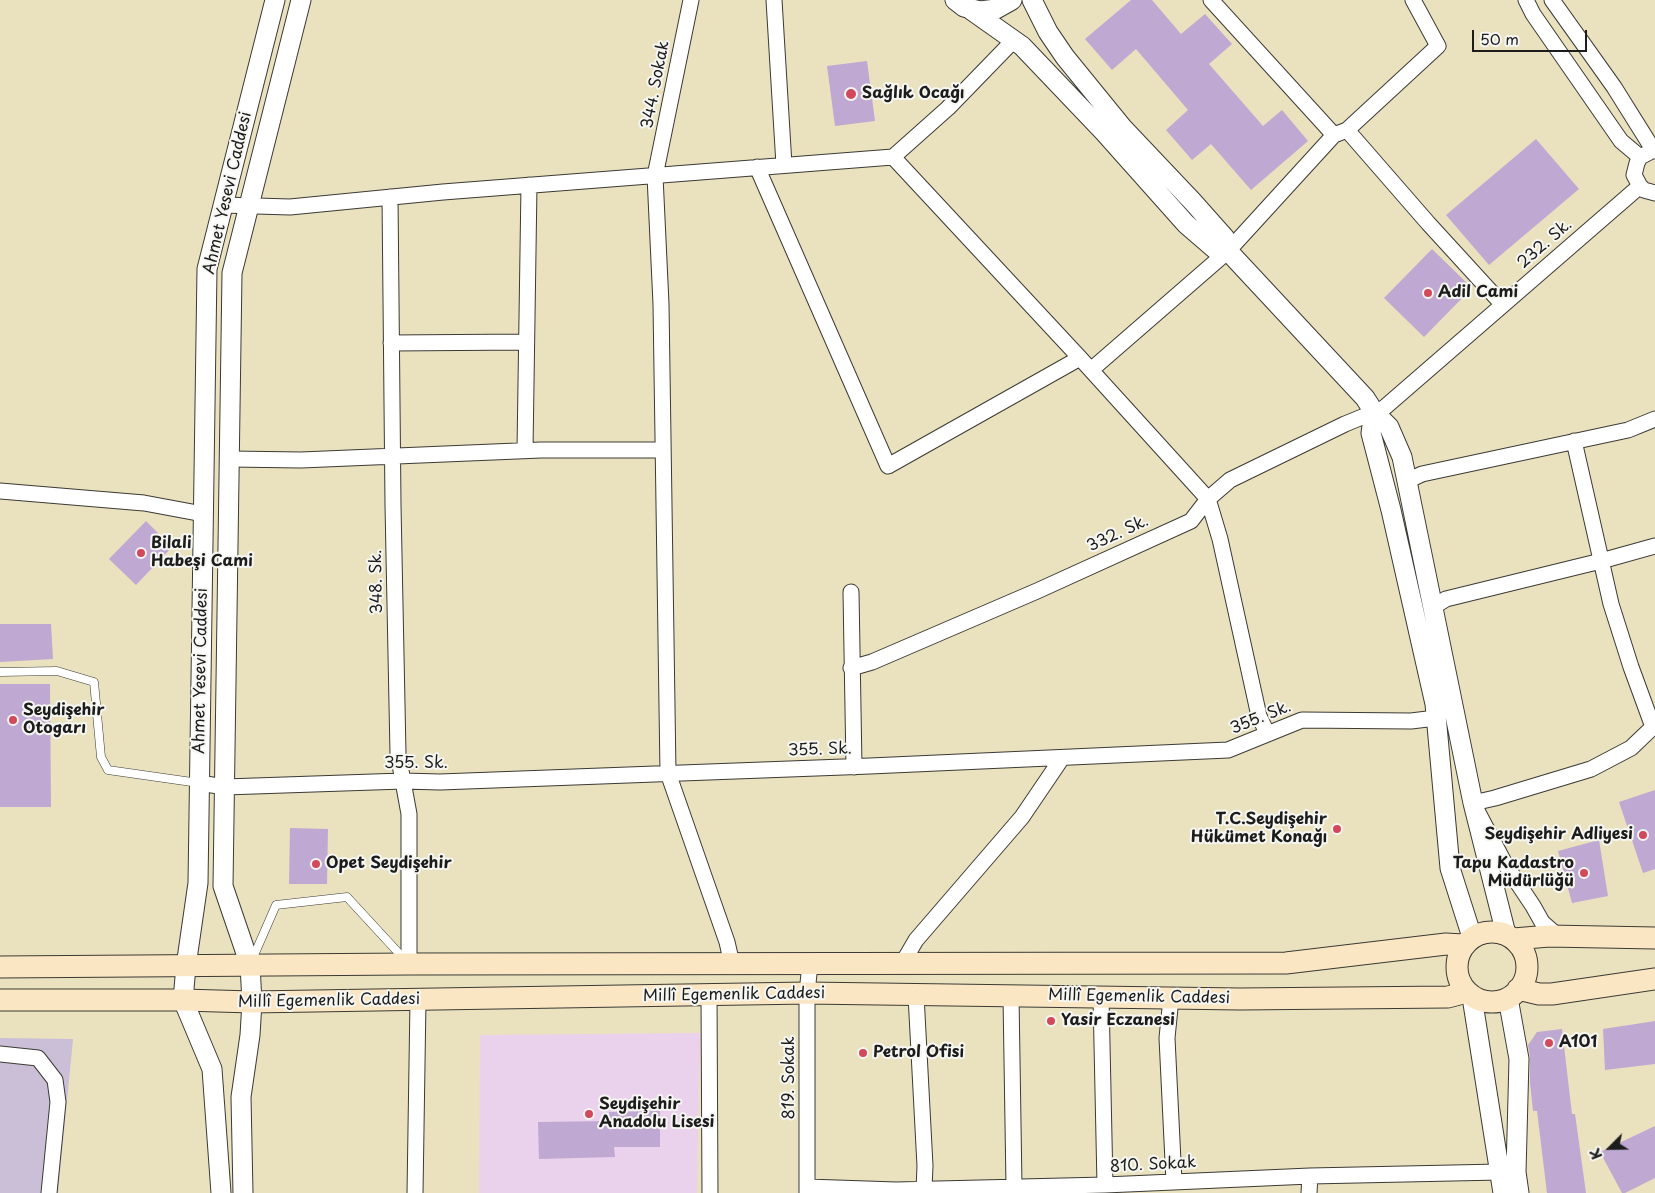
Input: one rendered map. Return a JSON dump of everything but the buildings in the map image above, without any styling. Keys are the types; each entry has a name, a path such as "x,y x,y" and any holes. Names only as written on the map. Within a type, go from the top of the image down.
{"main road":[{"path":"1655,938 1510,937 1494,931 1483,932 1468,941 1458,955 1456,967 1458,978 1470,994 1481,1001 1490,1002 1513,994 1552,994 1655,979"},
{"path":"1510,937 1521,947 1526,956 1527,966 1526,976 1513,994"},
{"name":"Millî Egemenlik Caddesi","path":"0,967 409,964 1286,963 1468,941"},
{"name":"Millî Egemenlik Caddesi","path":"0,1000 252,1002 807,993 1171,998 1448,997 1470,994"}],"street":[{"name":"Ahmet Yesevi Caddesi","path":"222,1193 212,1069 183,1000 198,884 207,269 275,0"},
{"name":"Ahmet Yesevi Caddesi","path":"244,1193 241,1097 250,1035 252,1002 250,965 223,886 232,273 301,0"},
{"name":"344. Sokak","path":"691,0 655,176 661,304 668,773 727,942 732,964"},
{"path":"774,0 784,166"},
{"path":"955,0 1022,46 1104,132 1186,224 1215,248 1228,250"},
{"path":"971,10 996,9 1012,0"},
{"path":"1032,0 1048,32 1065,57 1122,127 1225,238 1228,250 1365,398 1379,410 1389,427 1402,457 1473,803 1510,937"},
{"path":"1211,0 1428,223 1503,305"},
{"path":"1091,370 1228,250 1340,133 1438,46 1413,0"},
{"path":"1526,0 1533,14 1621,141 1650,153"},
{"path":"1552,0 1614,86 1650,153"},
{"path":"224,205 290,207 390,197 894,157 948,108 1014,40"},
{"path":"1650,153 1635,168 1634,175 1644,190 1655,193"},
{"path":"894,157 1208,499 1220,539 1259,716 1267,733"},
{"path":"758,167 888,466 1080,358"},
{"path":"525,450 529,186"},
{"name":"232. Sk.","path":"1379,410 1640,186"},
{"name":"348. Sk.","path":"390,197 392,456 398,754 410,814 409,964"},
{"path":"391,342 526,342"},
{"path":"1379,410 1371,433 1391,510 1435,704 1450,868 1468,941"},
{"name":"332. Sk.","path":"851,668 872,662 1037,591 1191,520 1208,499 1230,480 1345,424 1379,410"},
{"path":"1407,481 1422,474 1628,430 1655,419"},
{"path":"1473,803 1591,769 1631,748 1653,727 1611,604 1574,441"},
{"path":"230,460 301,460 525,450 663,450"},
{"path":"0,491 144,502 204,514"},
{"path":"1433,607 1446,599 1655,546"},
{"path":"851,592 854,767"},
{"name":"355. Sk.","path":"199,783 225,786 403,781 440,782 854,767 1228,750 1302,720 1411,721 1436,718"},
{"path":"902,964 916,940 1022,817 1062,758"},
{"path":"1473,803 1505,864 1542,922 1559,937"},
{"name":"819. Sokak","path":"807,1190 807,993 810,964"},
{"path":"1470,994 1503,1193"},
{"path":"1513,994 1519,1059 1516,1172 1519,1193"},
{"path":"709,995 710,1193"},
{"path":"916,995 925,1166 924,1189"},
{"path":"1011,996 1014,1187"},
{"path":"1101,997 1105,1185"},
{"path":"1171,998 1167,1038 1174,1182"},
{"path":"414,1193 418,1000"},
{"path":"0,1054 38,1058 55,1080 58,1102 49,1193"},
{"name":"810. Sokak","path":"807,1190 924,1189 953,1191 1310,1176 1500,1172"},
{"path":"1309,1193 1310,1176"}],"lane":[{"path":"0,672 57,671 94,682 101,757 108,770 199,783"},
{"path":"250,965 276,904 348,897 409,964"}],"shaded area":[{"name":"Seydişehir Anadolu Lisesi","path":"700,1033 697,1193 479,1193 480,1035"},
{"path":"0,1038 73,1039 58,1193 0,1193"}],"place":[{"name":"Sağlık Ocağı","path":"851,94"},
{"name":"Adil Cami","path":"1428,293"},
{"name":"Bilali Habeşi Cami","path":"141,553"},
{"name":"Seydişehir Otogarı","path":"13,720"},
{"name":"T.C.Seydişehir Hükümet Konağı","path":"1337,829"},
{"name":"Seydişehir Adliyesi","path":"1643,835"},
{"name":"Opet Seydişehir","path":"316,864"},
{"name":"Tapu Kadastro Müdürlüğü","path":"1584,873"},
{"name":"Yasir Eczanesi","path":"1051,1021"},
{"name":"A101","path":"1549,1043"},
{"name":"Petrol Ofisi","path":"863,1053"},
{"name":"Seydişehir Anadolu Lisesi","path":"589,1114"}]}
